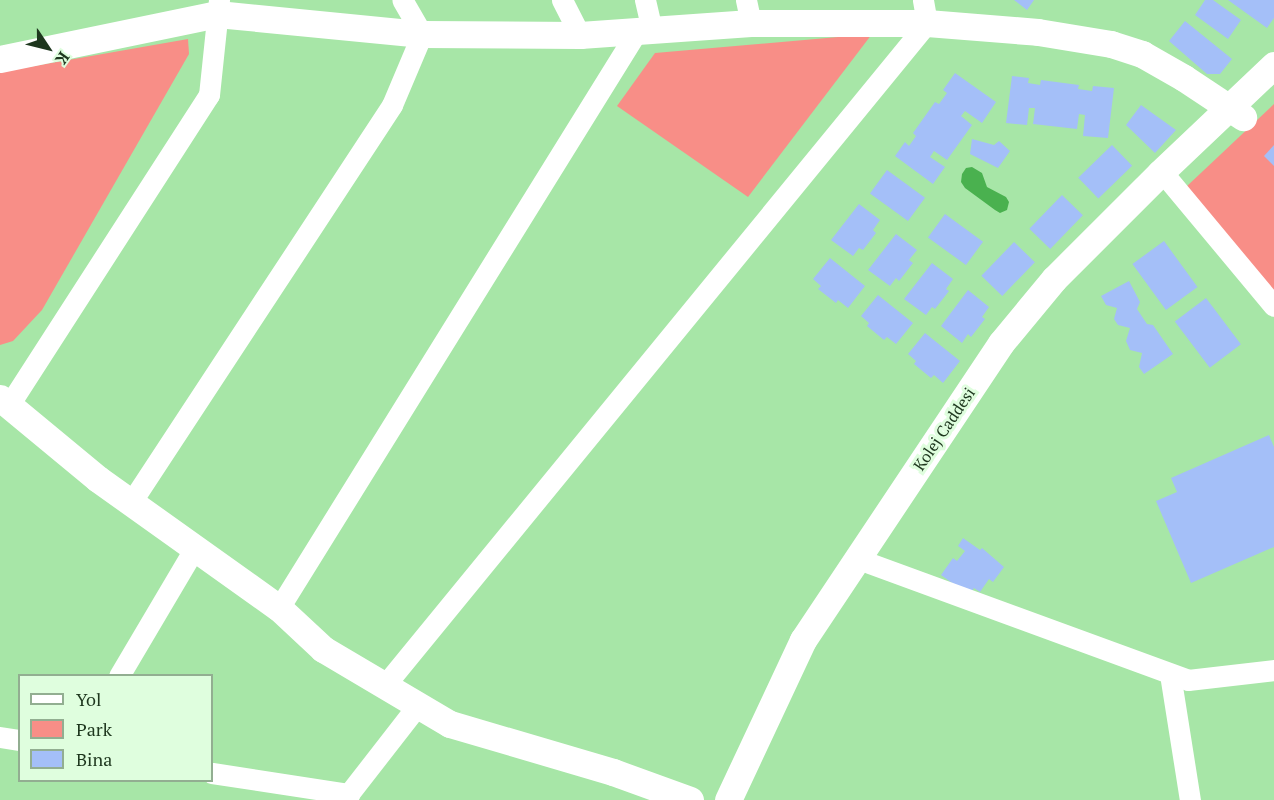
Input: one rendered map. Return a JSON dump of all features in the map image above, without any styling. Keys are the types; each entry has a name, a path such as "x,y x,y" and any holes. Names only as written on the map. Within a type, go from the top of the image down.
{"street":[{"path":"402,0 422,34"},
{"path":"562,0 580,35"},
{"path":"279,608 644,31 645,0"},
{"path":"218,7 209,96 4,401 130,504 279,608 323,649 450,724 613,772 690,800"},
{"path":"0,59 218,7 422,34 580,35 644,31 748,11 925,12 1111,44 1142,54 1236,113"},
{"path":"385,685 925,12"},
{"path":"130,504 393,105 422,34"},
{"path":"1236,113 1274,65"},
{"path":"1236,113 1274,88"},
{"name":"Kolej Caddesi","path":"741,800 818,641 1008,348 1058,285 1236,113"},
{"name":"Kolej Caddesi","path":"728,800 803,640 1001,343 1054,279 1236,113"},
{"path":"1168,179 1274,306"},
{"path":"120,674 194,549"},
{"path":"869,563 1188,680 1274,670"},
{"path":"1170,674 1190,800"},
{"path":"213,773 346,797 418,705"},
{"path":"0,737 18,740"}],"green space":[{"path":"872,34 748,197 617,106 655,53"},
{"path":"188,39 189,54 42,310 13,341 0,345 0,72"},
{"path":"1274,104 1274,296 1186,187"}],"shaded area":[{"path":"972,167 982,173 987,187 1006,197 1009,202 1007,210 1000,213 965,188 961,182 962,174 966,168"}],"building":[{"path":"1014,0 1034,0 1027,10"},
{"path":"1205,0 1213,0 1241,20 1228,39 1195,15"},
{"path":"1228,0 1274,0 1274,18 1267,28"},
{"path":"1185,21 1232,59 1220,74 1207,74 1169,41"},
{"path":"955,73 996,102 982,123 965,111 961,116 972,125 947,160 934,151 930,157 945,167 933,184 895,156 905,142 909,146 916,136 913,133 935,102 939,104 947,93 943,90"},
{"path":"1012,76 1029,78 1028,83 1040,85 1041,80 1079,85 1078,89 1092,91 1093,86 1114,88 1108,138 1083,136 1085,115 1079,114 1077,129 1033,124 1035,108 1029,108 1027,125 1006,123"},
{"path":"1141,105 1176,130 1155,153 1126,125"},
{"path":"972,139 994,145 999,141 1010,151 998,168 970,154"},
{"path":"1112,145 1132,166 1098,199 1078,178"},
{"path":"1274,145 1274,166 1264,156"},
{"path":"887,170 925,198 908,221 870,193"},
{"path":"1062,195 1083,215 1050,249 1029,229"},
{"path":"859,204 880,220 873,230 876,233 863,250 859,248 853,256 831,240"},
{"path":"945,214 983,242 966,265 928,237"},
{"path":"896,234 917,250 909,260 913,263 899,281 896,278 890,286 868,270"},
{"path":"1164,241 1198,287 1166,310 1132,264"},
{"path":"1014,242 1035,262 1002,296 981,276"},
{"path":"830,258 865,286 848,308 838,300 836,303 818,289 821,286 813,279"},
{"path":"932,263 953,279 946,289 949,291 935,309 932,307 926,315 904,299"},
{"path":"1129,281 1140,302 1137,309 1147,324 1153,325 1173,354 1144,374 1139,367 1142,353 1130,350 1126,341 1130,328 1118,325 1114,319 1117,308 1106,305 1101,296"},
{"path":"968,290 989,307 982,317 985,319 971,337 968,334 962,343 941,326"},
{"path":"878,295 913,323 896,344 887,337 884,340 867,326 869,323 861,316"},
{"path":"1206,298 1241,344 1210,368 1175,321"},
{"path":"925,333 960,361 943,383 934,375 931,378 914,364 916,361 908,354"},
{"path":"1269,435 1274,447 1274,547 1191,583 1156,501 1177,492 1171,478"},
{"path":"963,538 980,550 982,548 1004,567 993,582 989,579 980,592 974,588 969,595 941,575 953,558 957,561 965,551 958,546"}]}
